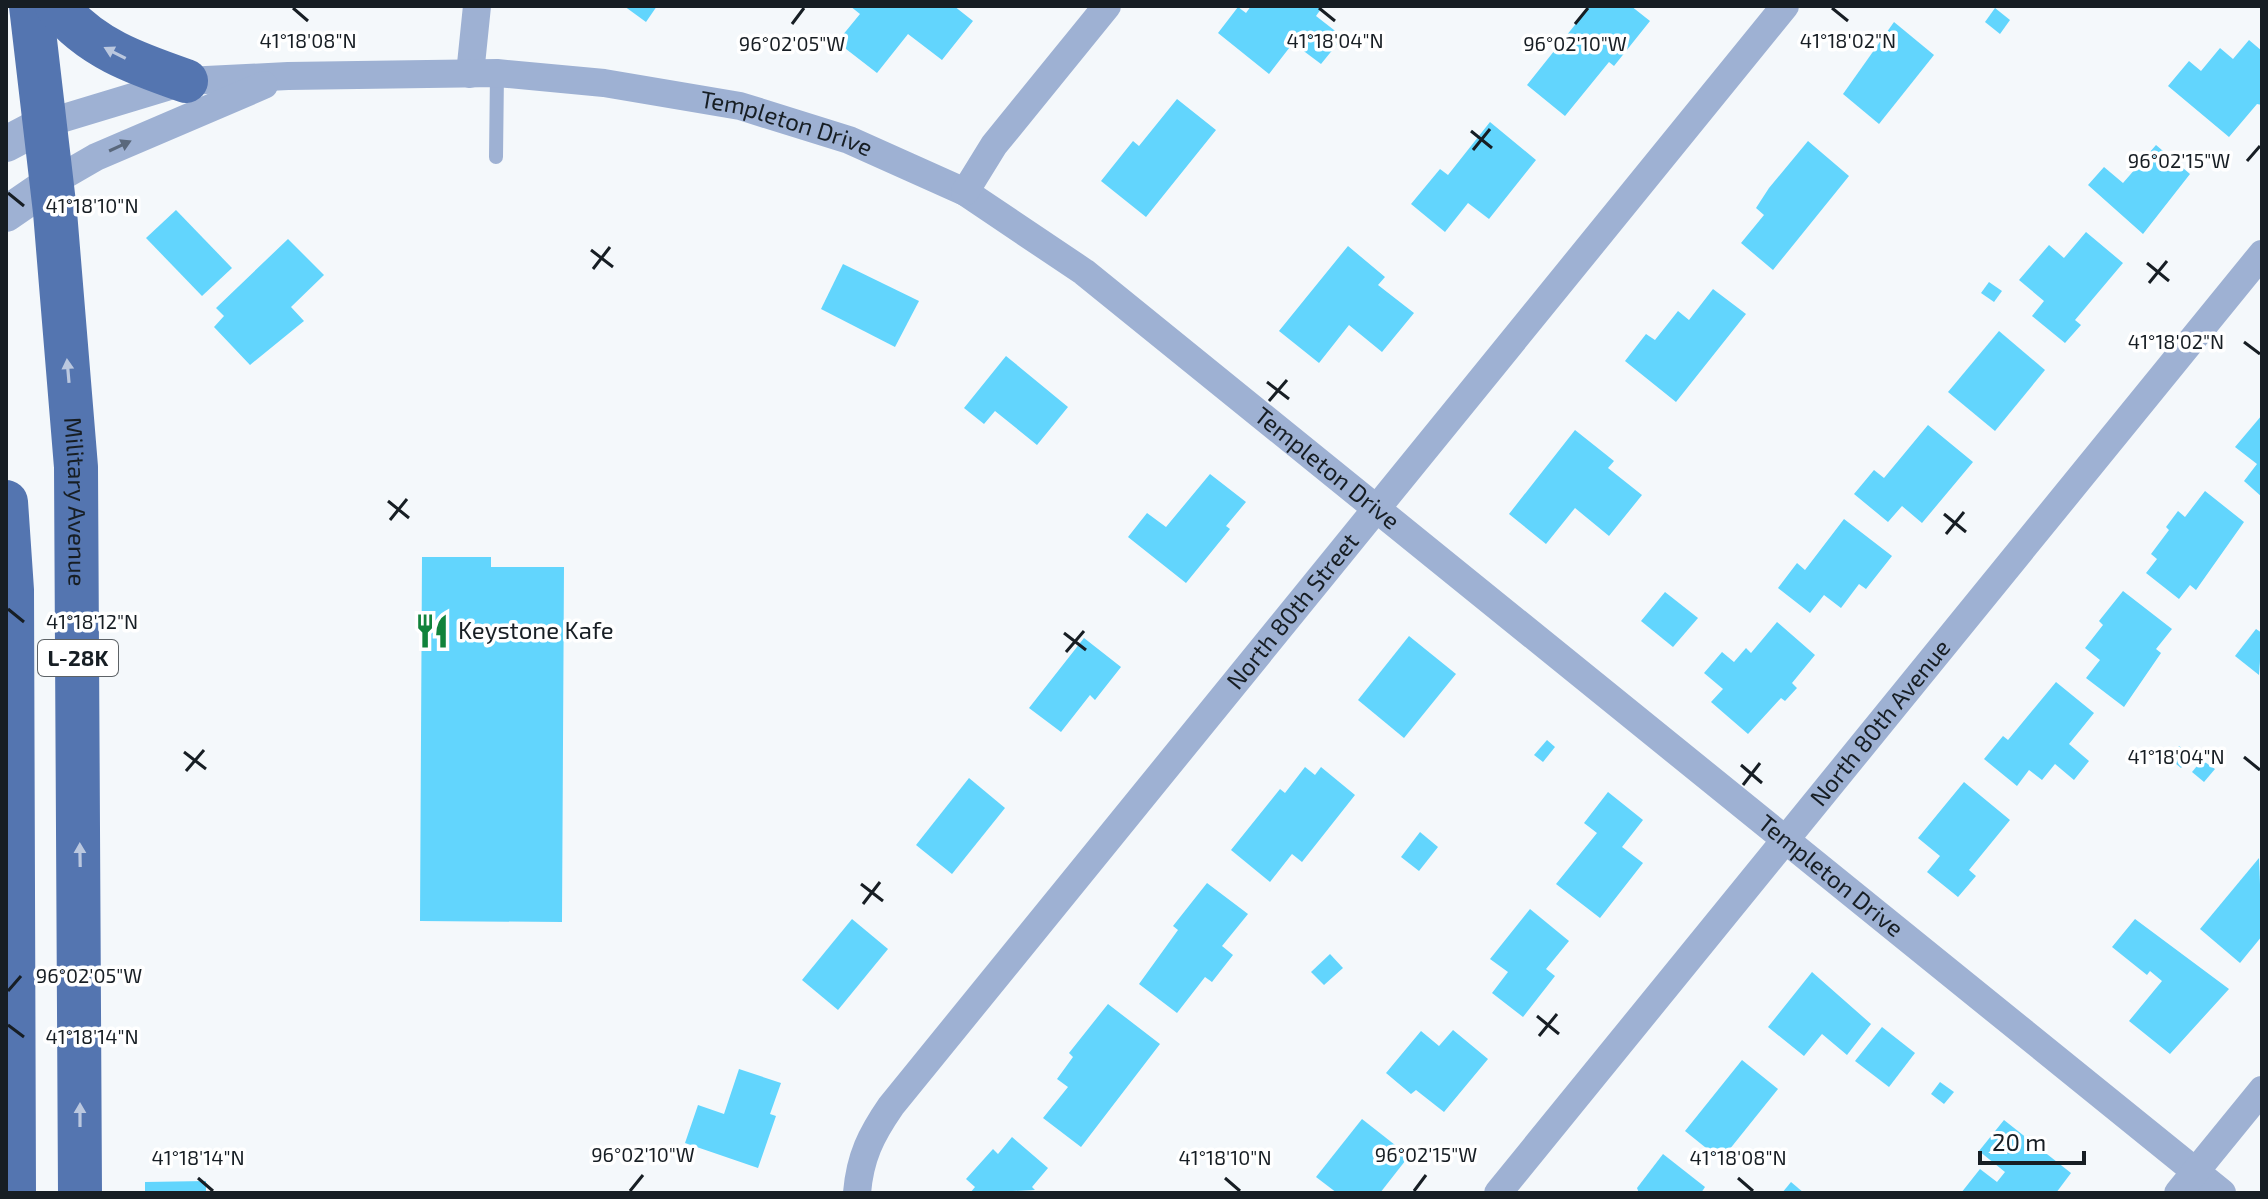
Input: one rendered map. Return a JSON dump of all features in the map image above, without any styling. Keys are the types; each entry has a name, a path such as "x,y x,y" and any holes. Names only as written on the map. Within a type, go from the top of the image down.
{"main road":[{"name":"Military Avenue","path":"31,6 51,183 76,467 80,1193"},
{"path":"57,6 85,36 110,52 186,81"},
{"name":"L-28K","path":"6,502 12,590 9,714 14,1193"}],"street":[{"path":"477,6 484,74"},
{"path":"965,192 994,145 1107,6"},
{"name":"North 80th Street","path":"857,1193 859,1165 867,1142 891,1106 1785,6"},
{"name":"Templeton Drive","path":"44,124 186,81 288,76 484,74 604,83 740,106 849,140 965,192 1084,272 1784,841 2187,1182 2222,1193"},
{"name":"Templeton Drive","path":"51,183 96,157 173,122 288,76"},
{"path":"6,144 44,124"},
{"path":"6,214 51,183"},
{"name":"North 80th Avenue","path":"1498,1193 2262,254"},
{"path":"2187,1182 2262,1090"}],"lane":[{"path":"484,74 496,157"}],"building":[{"path":"624,6 657,6 646,22"},
{"path":"850,6 954,6 973,21 942,60 908,34 877,73 837,42 860,14"},
{"path":"1251,6 1323,6 1316,16 1343,37 1321,64 1293,43 1269,74 1218,33 1238,7 1246,13"},
{"path":"1590,6 1631,6 1650,21 1614,66 1609,62 1565,116 1527,85"},
{"path":"1995,8 2010,20 2000,34 1985,22"},
{"path":"1894,22 1934,55 1879,124 1843,94"},
{"path":"2249,40 2262,51 2262,105 2257,104 2229,137 2168,86 2189,61 2201,71 2220,48 2233,59"},
{"path":"1177,99 1216,130 1146,217 1101,181 1133,141 1139,146"},
{"path":"1490,122 1536,160 1489,219 1468,203 1445,232 1411,204 1440,169 1448,175"},
{"path":"1808,141 1849,176 1773,270 1741,243 1764,215 1756,208 1769,188"},
{"path":"2156,145 2190,174 2143,234 2088,185 2104,167 2123,183"},
{"path":"176,210 232,268 202,296 146,238"},
{"path":"2086,232 2123,263 2075,320 2081,325 2065,343 2032,316 2044,301 2019,280 2049,245 2064,258"},
{"path":"288,239 324,275 291,307 304,321 250,365 214,327 224,316 216,308"},
{"path":"1348,246 1385,277 1378,285 1414,313 1382,352 1349,325 1319,363 1279,331"},
{"path":"843,264 919,301 895,347 821,309"},
{"path":"1989,282 2002,291 1994,302 1981,293"},
{"path":"1713,289 1746,314 1676,402 1625,361 1646,334 1655,340 1678,311 1689,320"},
{"path":"1999,331 2045,370 1995,431 1948,392"},
{"path":"1006,356 1068,407 1037,445 995,411 984,424 964,408"},
{"path":"2262,415 2262,497 2244,481 2257,464 2235,447"},
{"path":"1928,425 1973,462 1922,523 1902,506 1888,522 1854,494 1874,470 1884,478"},
{"path":"1575,430 1614,461 1608,468 1642,495 1609,536 1575,508 1546,544 1509,514"},
{"path":"1210,474 1246,502 1226,526 1230,529 1186,583 1128,537 1147,513 1166,527"},
{"path":"2205,491 2244,522 2196,590 2190,585 2179,599 2146,573 2157,559 2151,554 2169,530 2166,527 2178,511 2185,517"},
{"path":"1844,519 1892,556 1866,589 1859,584 1841,608 1824,595 1810,613 1778,588 1797,563 1805,570"},
{"path":"422,557 491,557 491,567 564,567 562,922 420,921"},
{"path":"2123,591 2172,629 2156,649 2161,653 2124,707 2086,678 2100,660 2085,648 2103,625 2099,621"},
{"path":"1665,592 1698,618 1673,647 1641,621"},
{"path":"1777,622 1815,655 1792,683 1797,688 1785,701 1781,698 1748,734 1711,702 1723,689 1704,673 1722,652 1734,662 1746,648 1751,653"},
{"path":"2256,629 2262,633 2259,675 2235,656"},
{"path":"1409,636 1456,674 1404,738 1358,700"},
{"path":"1084,638 1121,667 1095,700 1090,695 1061,732 1029,708"},
{"path":"2056,682 2094,713 2069,744 2089,761 2074,780 2055,764 2042,780 2029,770 2017,786 1984,759 2003,736 2008,740"},
{"path":"1547,740 1555,747 1543,762 1534,755"},
{"path":"2179,746 2191,756 2181,768 2169,758"},
{"path":"2202,760 2215,769 2204,782 2192,772"},
{"path":"1305,767 1315,775 1321,767 1355,795 1302,862 1292,854 1270,882 1231,850 1280,789 1285,793"},
{"path":"969,778 1005,808 952,874 916,845"},
{"path":"1964,782 2010,820 1969,870 1976,876 1958,897 1927,872 1940,856 1918,838"},
{"path":"1608,792 1643,820 1622,847 1643,863 1600,918 1556,884 1597,833 1584,823"},
{"path":"1420,832 1438,847 1419,871 1401,857"},
{"path":"2259,858 2262,936 2240,963 2200,929"},
{"path":"1207,883 1248,914 1222,946 1233,955 1212,982 1205,977 1177,1013 1139,984 1178,930 1173,926"},
{"path":"1530,909 1569,941 1546,969 1555,976 1523,1017 1492,993 1508,972 1490,959"},
{"path":"852,919 888,949 838,1010 802,980"},
{"path":"2135,919 2229,989 2170,1054 2129,1021 2162,981 2150,971 2147,975 2112,947"},
{"path":"1330,954 1343,968 1324,985 1311,972"},
{"path":"1812,972 1871,1024 1847,1055 1822,1034 1804,1056 1768,1027"},
{"path":"1108,1004 1160,1044 1081,1147 1043,1118 1068,1087 1057,1079 1073,1057 1069,1053"},
{"path":"1882,1027 1915,1053 1889,1087 1855,1061"},
{"path":"1453,1030 1488,1059 1444,1112 1416,1090 1411,1094 1386,1073 1421,1031 1439,1046"},
{"path":"1742,1060 1778,1089 1721,1160 1685,1131"},
{"path":"739,1069 781,1083 770,1114 776,1116 758,1168 685,1143 698,1105 724,1114"},
{"path":"1940,1082 1954,1092 1944,1104 1931,1094"},
{"path":"1362,1119 1409,1156 1380,1193 1337,1193 1316,1177"},
{"path":"2004,1120 2071,1173 2056,1193 1961,1193 1980,1169 1997,1182 2005,1172 1979,1151"},
{"path":"1012,1137 1048,1168 1032,1187 1035,1190 970,1193 975,1187 966,1179 993,1149 998,1154"},
{"path":"1663,1154 1705,1187 1701,1193 1639,1193 1637,1188"},
{"path":"206,1181 206,1193 145,1193 145,1182"},
{"path":"1791,1182 1804,1193 1782,1193"}],"place":[{"name":"Keystone Kafe","path":"432,631"}]}
